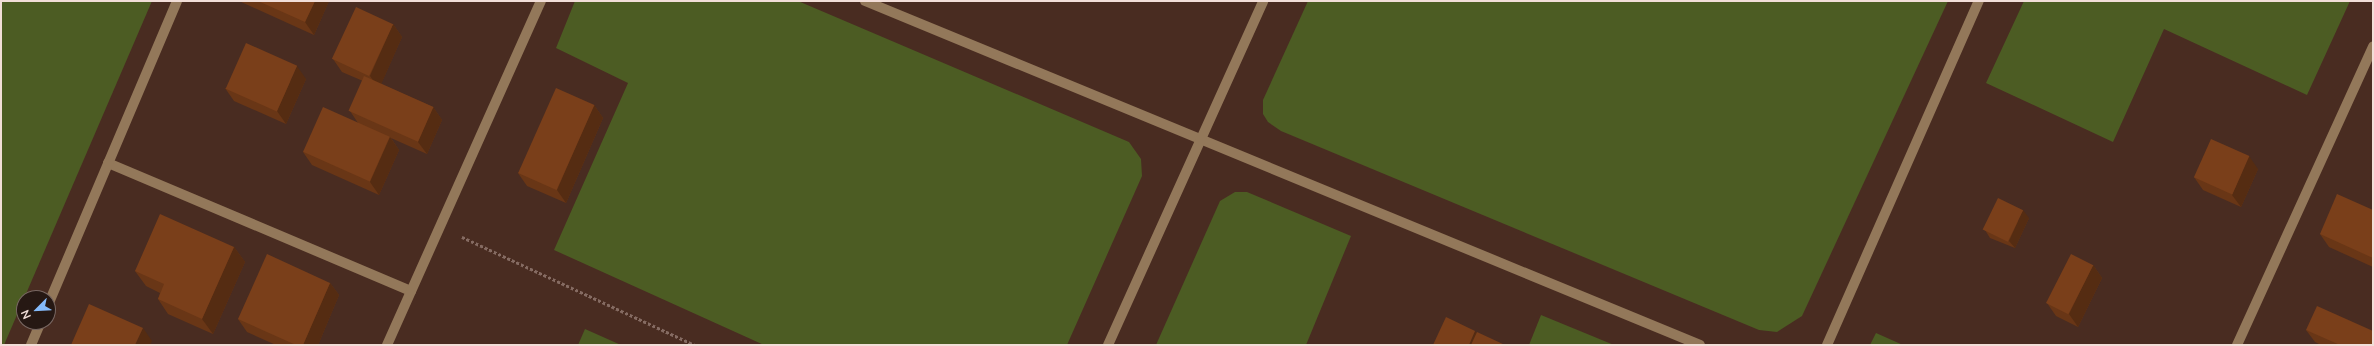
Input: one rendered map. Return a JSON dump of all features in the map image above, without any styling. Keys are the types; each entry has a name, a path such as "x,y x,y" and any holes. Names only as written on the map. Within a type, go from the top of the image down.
{"street":[{"path":"54,290 177,1"},
{"path":"387,345 541,1"},
{"path":"865,1 1700,345"},
{"path":"1108,345 1263,1"},
{"path":"1827,345 1979,1"},
{"path":"2237,345 2373,46"},
{"path":"108,163 411,291"},
{"path":"31,345 38,330"}],"path":[{"path":"440,226 695,345"}],"green space":[{"path":"1,1 152,1 28,290 16,290 16,317 4,345 1,345"},
{"path":"575,1 798,1 1129,142 1141,159 1142,176 1067,345 764,345 554,250 628,83 556,48"},
{"path":"1308,1 1948,1 1802,316 1777,332 1759,330 1281,131 1268,122 1263,114 1263,100"},
{"path":"2024,1 2350,1 2307,95 2164,29 2113,142 1986,83"},
{"path":"1235,192 1247,192 1351,236 1306,345 1156,345 1220,201"},
{"path":"1541,315 1614,345 1529,345"},
{"path":"585,329 621,345 578,345"},
{"path":"1876,333 1903,345 1870,345"}],"building":[{"path":"258,1 315,1 305,22"},
{"path":"356,7 393,24 369,76 332,59"},
{"path":"246,43 297,66 277,111 226,89"},
{"path":"364,76 433,107 418,142 349,111"},
{"path":"556,88 594,105 557,190 518,173"},
{"path":"323,107 390,137 370,181 303,152"},
{"path":"2211,139 2249,156 2232,194 2194,177"},
{"path":"2337,194 2373,210 2373,258 2320,234"},
{"path":"1998,198 2023,210 2008,242 1983,229"},
{"path":"160,214 234,247 202,319 158,299 164,284 135,271"},
{"path":"267,254 330,283 303,345 296,345 238,319"},
{"path":"2071,254 2093,265 2068,314 2046,303"},
{"path":"89,304 143,328 135,345 71,345"},
{"path":"2317,306 2373,331 2373,345 2340,345 2306,330"},
{"path":"1446,317 1475,331 1469,345 1433,345"},
{"path":"1477,332 1505,345 1471,345"}]}
